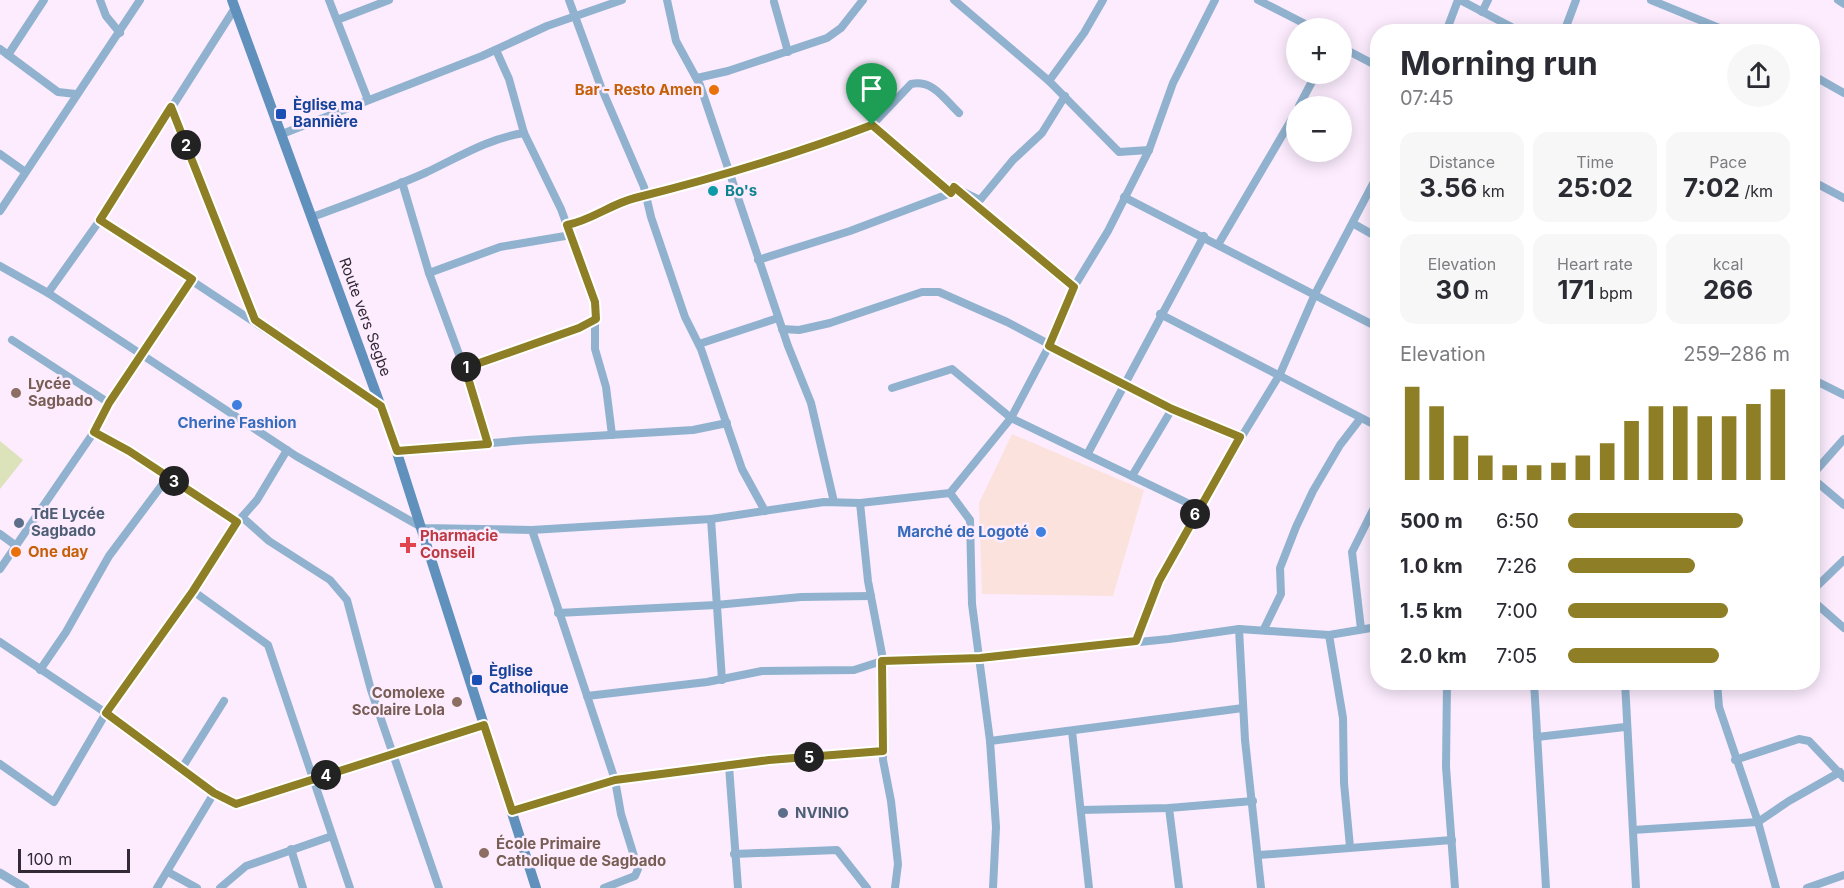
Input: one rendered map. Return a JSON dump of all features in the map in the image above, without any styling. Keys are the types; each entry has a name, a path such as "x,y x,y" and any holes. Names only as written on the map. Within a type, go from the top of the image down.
{"main road":[{"name":"Route vers Segbe","path":"234,4 397,451 536,888"}],"street":[{"path":"8,54 44,0"},
{"path":"100,0 106,16 120,33"},
{"path":"0,211 24,171 120,33 140,0"},
{"path":"329,0 368,100"},
{"path":"337,20 390,0"},
{"path":"569,0 601,87 622,132 646,196 685,317 699,344 750,488 765,511"},
{"path":"282,134 496,50 547,26 622,0"},
{"path":"667,0 678,47 697,78 778,318 811,403 834,502"},
{"path":"697,78 728,71 827,38 841,28 863,0"},
{"path":"954,0 1049,81 1119,152 1149,150"},
{"path":"1049,81 1084,33 1103,0"},
{"path":"0,266 48,293 287,450 423,528 532,530 711,519 834,502 860,503 950,493 1011,418 1049,346 1074,287 1108,231 1149,150 1173,83 1215,0"},
{"path":"1258,0 1293,18"},
{"path":"1449,24 1459,0 1505,24"},
{"path":"1482,12 1488,0"},
{"path":"1566,24 1576,0"},
{"path":"1651,0 1710,24"},
{"path":"1838,0 1844,4"},
{"path":"774,2 788,52"},
{"path":"48,293 100,220 234,4"},
{"path":"0,49 58,93 76,94"},
{"path":"496,50 512,89 524,133 567,225 595,302 595,349 606,387 612,435"},
{"path":"1352,54 1370,62"},
{"path":"1820,80 1844,93"},
{"path":"567,225 585,221 629,200 729,172 872,125 911,84 918,82 935,88 959,113"},
{"path":"758,260 850,231 952,190 980,200 1013,160 1042,133 1065,96"},
{"path":"171,107 255,320"},
{"path":"872,125 1074,287"},
{"path":"1219,243 1286,129"},
{"path":"312,217 402,182 461,154 512,134 524,133"},
{"path":"0,154 24,171"},
{"path":"402,182 429,273 465,368 488,444"},
{"path":"1820,187 1844,197"},
{"path":"1136,641 1159,581 1198,508 1280,374 1315,294 1354,225 1370,191"},
{"path":"1124,197 1219,243 1370,323"},
{"path":"100,220 255,320 381,406"},
{"path":"1354,225 1370,233"},
{"path":"429,273 458,265 500,247 571,235"},
{"path":"1088,453 1126,384 1160,314 1204,236"},
{"path":"0,568 94,432 109,403 143,356 192,279"},
{"path":"782,329 812,328 932,291 1008,322 1049,346 1172,409 1240,437"},
{"path":"1160,314 1280,374 1370,423"},
{"path":"699,344 778,318"},
{"path":"465,368 579,328 596,319"},
{"path":"12,340 109,403"},
{"path":"892,388 952,369 1011,418 1088,453 1198,508"},
{"path":"1820,383 1844,395"},
{"path":"1132,476 1172,409"},
{"path":"1264,629 1281,594 1280,568 1296,527 1313,491 1340,445 1360,419"},
{"path":"397,451 693,430 727,423"},
{"path":"94,432 129,451 330,580 347,600 371,690 439,888"},
{"path":"1820,467 1844,439"},
{"path":"0,764 54,802 106,713 193,591 239,520 257,500 287,450"},
{"path":"40,670 66,632 109,556 168,477"},
{"path":"1820,483 1844,505"},
{"path":"950,493 970,520 972,604 990,741 996,827 993,888"},
{"path":"860,503 870,596 882,661 883,751 898,864 895,888"},
{"path":"1361,628 1352,552 1370,516"},
{"path":"711,519 722,680"},
{"path":"532,530 615,780 621,814 638,872 604,888"},
{"path":"0,534 15,545"},
{"path":"1820,583 1844,560"},
{"path":"193,591 268,645 350,888"},
{"path":"558,612 716,605 801,597 870,596"},
{"path":"1820,607 1844,628"},
{"path":"587,696 722,680 782,670 854,670 882,661 980,658 1239,629 1329,635 1370,627"},
{"path":"1239,629 1243,708 1261,888"},
{"path":"1329,635 1343,718 1344,783 1350,847"},
{"path":"0,642 106,713 214,793 236,804 484,725"},
{"path":"1447,690 1446,767 1455,888"},
{"path":"1534,690 1546,888"},
{"path":"1625,690 1636,888"},
{"path":"1718,690 1719,706 1735,760 1758,822 1776,888"},
{"path":"182,768 224,701"},
{"path":"990,741 1243,708"},
{"path":"1537,737 1626,727"},
{"path":"1072,731 1089,888"},
{"path":"1633,830 1758,822 1789,801 1842,775 1809,741 1799,739 1735,760"},
{"path":"512,811 615,780 769,760 883,751"},
{"path":"729,766 738,888"},
{"path":"156,888 168,872 214,793"},
{"path":"1081,810 1169,808 1253,801"},
{"path":"1169,808 1179,888"},
{"path":"220,888 246,866 332,836"},
{"path":"1259,855 1452,840"},
{"path":"291,849 303,888"},
{"path":"734,854 837,850 867,888"},
{"path":"168,872 197,888"},
{"path":"0,873 24,888"},
{"path":"1807,888 1844,875"}],"shaded area":[{"name":"Marché de Logoté","path":"1012,434 1144,490 1113,596 982,594 979,503"}],"green space":[{"path":"0,441 23,460 0,489"}],"place":[{"name":"Bar - Resto Amen","path":"714,90"},
{"name":"Èglise ma Bannière","path":"281,114"},
{"name":"Bo's","path":"713,191"},
{"name":"Lycée Sagbado","path":"16,393"},
{"name":"Cherine Fashion","path":"237,405"},
{"name":"TdE Lycée Sagbado","path":"19,523"},
{"name":"Marché de Logoté","path":"1041,532"},
{"name":"Pharmacie Conseil","path":"408,545"},
{"name":"One day","path":"16,552"},
{"name":"Èglise Catholique","path":"477,680"},
{"name":"Comolexe Scolaire Lola","path":"457,702"},
{"name":"NVINIO","path":"783,813"},
{"name":"École Primaire Catholique de Sagbado","path":"484,853"}],"route":[{"path":"171,107 255,320 381,406 397,451 488,444 465,368 579,328 596,319 595,302 567,225 585,221 629,200 680,187 872,125 951,193 954,187 1074,287 1049,346 1172,409 1240,437 1159,581 1136,641 980,658 882,661 883,751 769,760 706,770 615,780 512,811 484,725 236,804 214,793 106,713 193,591 237,522 129,451 94,432 109,403 143,356 192,279 100,220 171,107"}]}
